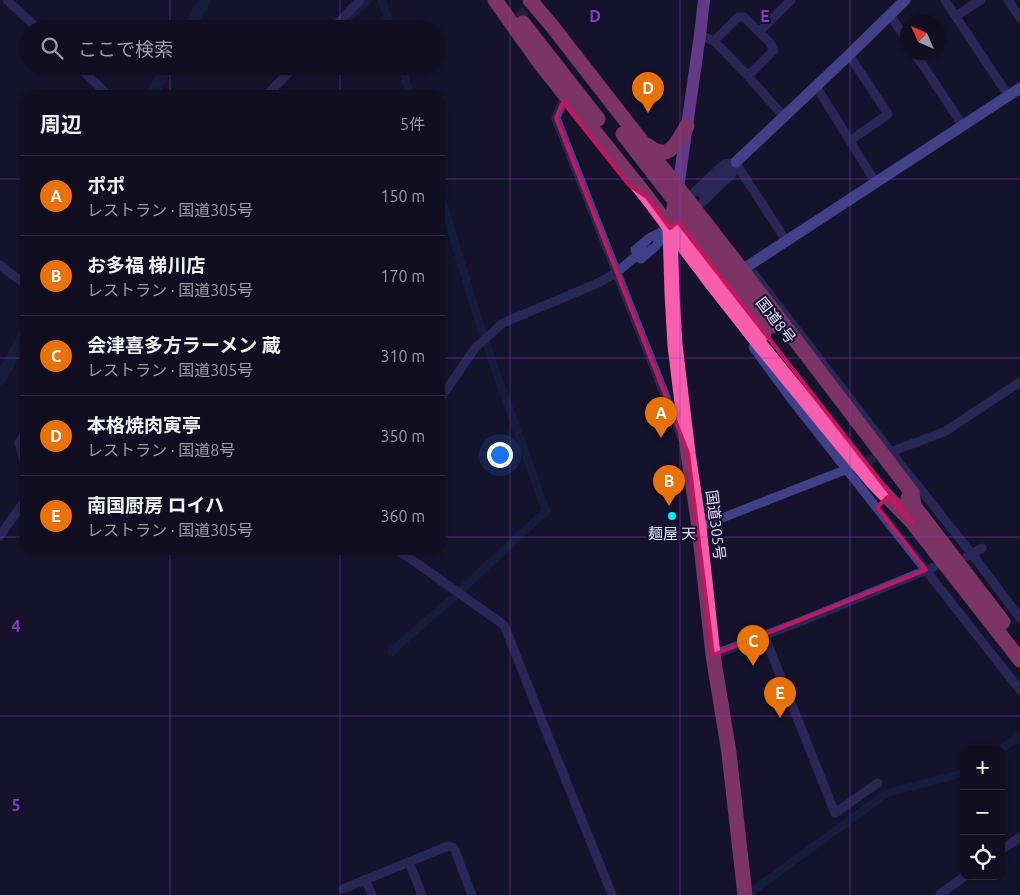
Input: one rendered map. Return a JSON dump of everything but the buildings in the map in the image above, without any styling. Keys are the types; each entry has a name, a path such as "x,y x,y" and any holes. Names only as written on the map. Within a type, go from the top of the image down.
{"highway":[{"path":"484,0 629,185 648,198"},
{"path":"495,0 542,66 648,198 721,295 873,482 913,523"},
{"name":"国道8号","path":"505,0 629,137"},
{"name":"国道8号","path":"519,0 629,137 768,329 913,523 1020,660"},
{"path":"530,0 629,137 687,199 912,493 914,505"},
{"path":"541,0 632,118 629,137"},
{"path":"629,137 654,151 664,154 670,151 678,142 687,126"},
{"name":"国道305号","path":"687,199 670,228 675,345 699,527 713,655 729,753 745,895"},
{"path":"672,285 678,273 685,269 692,268 702,271"},
{"name":"国道8号","path":"768,329 914,505 1020,644"}],"main road":[{"path":"687,199 687,126 704,0"}],"street":[{"path":"7,0 28,20"},
{"path":"341,20 360,0"},
{"path":"759,32 791,0"},
{"path":"702,194 905,0"},
{"path":"946,0 1008,96"},
{"path":"956,16 981,0"},
{"path":"1008,0 1020,18"},
{"path":"890,15 900,30"},
{"path":"714,41 738,17 744,16 770,43 774,50 748,76"},
{"path":"700,35 714,41 784,117"},
{"path":"849,55 888,114 850,141"},
{"path":"919,60 963,126"},
{"path":"87,75 103,90"},
{"path":"272,90 286,75"},
{"path":"816,86 876,183"},
{"path":"748,266 1020,88"},
{"path":"563,102 556,118 688,453"},
{"path":"616,273 618,265 649,238 670,228 687,199 724,164 736,162"},
{"path":"687,199 733,173 736,162"},
{"path":"736,162 738,168 787,242"},
{"path":"710,230 723,240 748,266 889,452 1020,618"},
{"path":"445,392 476,347 503,323 598,283 616,273 643,250"},
{"path":"0,265 20,281"},
{"path":"721,295 730,316 792,399 930,568 1020,690"},
{"path":"889,452 946,431 1020,382"},
{"path":"699,527 849,468"},
{"path":"0,536 20,507"},
{"path":"970,555 982,548"},
{"path":"405,555 504,624 612,895"},
{"path":"713,655 930,568"},
{"path":"764,635 835,813 878,783"},
{"path":"1005,847 1020,837"},
{"path":"343,889 448,846 454,848 472,895"},
{"path":"409,862 422,895"},
{"path":"366,879 372,895"},
{"path":"939,895 960,880"}],"highlighted area":[{"path":"563,102 629,185 647,197 670,228 678,222 913,523 888,497 877,507 926,570 713,655 688,453 556,118"}],"waterway":[{"path":"194,20 205,0"},
{"path":"346,20 368,0"},
{"path":"382,0 388,20"},
{"path":"154,90 163,75"},
{"path":"404,75 409,90"},
{"path":"445,210 482,332"},
{"path":"461,590 546,511 485,341"},
{"path":"0,379 20,343"},
{"path":"391,652 455,596"},
{"path":"1005,746 1020,736"},
{"path":"751,892 887,793 960,774"}],"tunnel":[{"path":"509,26 536,0"},
{"path":"643,250 660,233"},
{"path":"854,466 887,453"}],"place":[{"name":"本格焼肉寅亭","path":"648,113"},
{"name":"ポポ","path":"661,438"},
{"name":"お多福 梯川店","path":"669,506"},
{"name":"麺屋 天","path":"672,516"},
{"name":"会津喜多方ラーメン 蔵","path":"753,666"},
{"name":"南国厨房 ロイハ","path":"780,718"}]}
